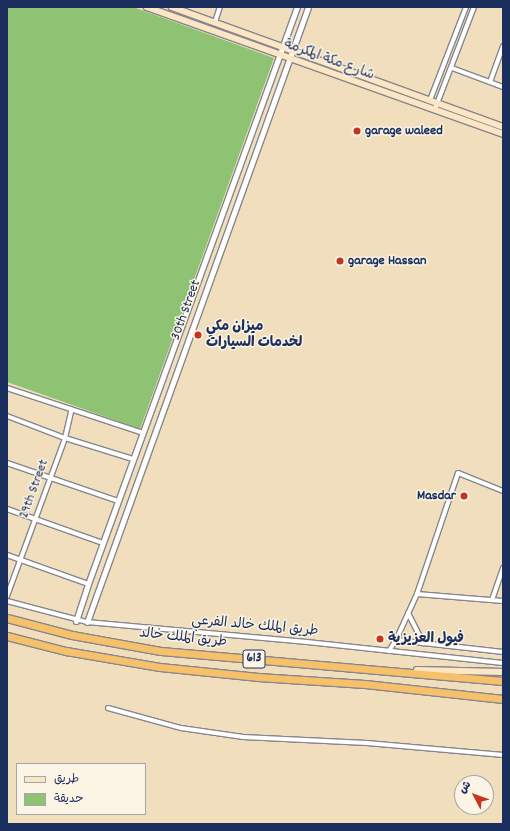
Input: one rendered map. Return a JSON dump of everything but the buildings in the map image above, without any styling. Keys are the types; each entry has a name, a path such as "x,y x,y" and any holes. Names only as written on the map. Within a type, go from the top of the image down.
{"highway":[{"name":"طريق الملك خالد","path":"7,618 72,635 161,651 503,681"},
{"name":"613","path":"7,636 66,651 160,667 258,677 365,684 503,699"}],"main road":[{"name":"شارع مكة المكرمة","path":"147,7 503,134"},
{"name":"شارع مكة المكرمة","path":"172,7 503,127"},
{"path":"371,670 503,672"}],"street":[{"path":"215,22 220,7"},
{"name":"30th Street","path":"76,621 88,584 297,7"},
{"name":"30th Street","path":"87,622 308,7"},
{"path":"430,100 466,7"},
{"path":"435,110 439,103 474,7"},
{"path":"490,82 503,46"},
{"path":"452,68 503,87"},
{"path":"7,388 143,433"},
{"name":"29th Street","path":"7,596 65,438 71,410"},
{"path":"7,416 65,438 133,459"},
{"path":"7,463 118,501"},
{"path":"389,651 396,640 418,594 458,473 503,492"},
{"path":"7,509 35,520 104,542"},
{"path":"7,555 88,584"},
{"path":"492,600 503,568"},
{"path":"418,594 503,601"},
{"name":"طريق الملك خالد الفرعي","path":"7,601 76,621 503,663"},
{"path":"408,613 423,643"},
{"path":"396,640 503,652"},
{"path":"108,708 181,728 243,737 367,743 503,755"}],"green space":[{"path":"7,7 133,7 274,58 140,429 7,382"}],"place":[{"name":"garage waleed","path":"357,131"},
{"name":"garage Hassan","path":"340,261"},
{"name":"ميزان مكي لخدمات السيارات","path":"198,335"},
{"name":"Masdar","path":"464,496"},
{"name":"فيول العزيزية","path":"380,639"}]}
